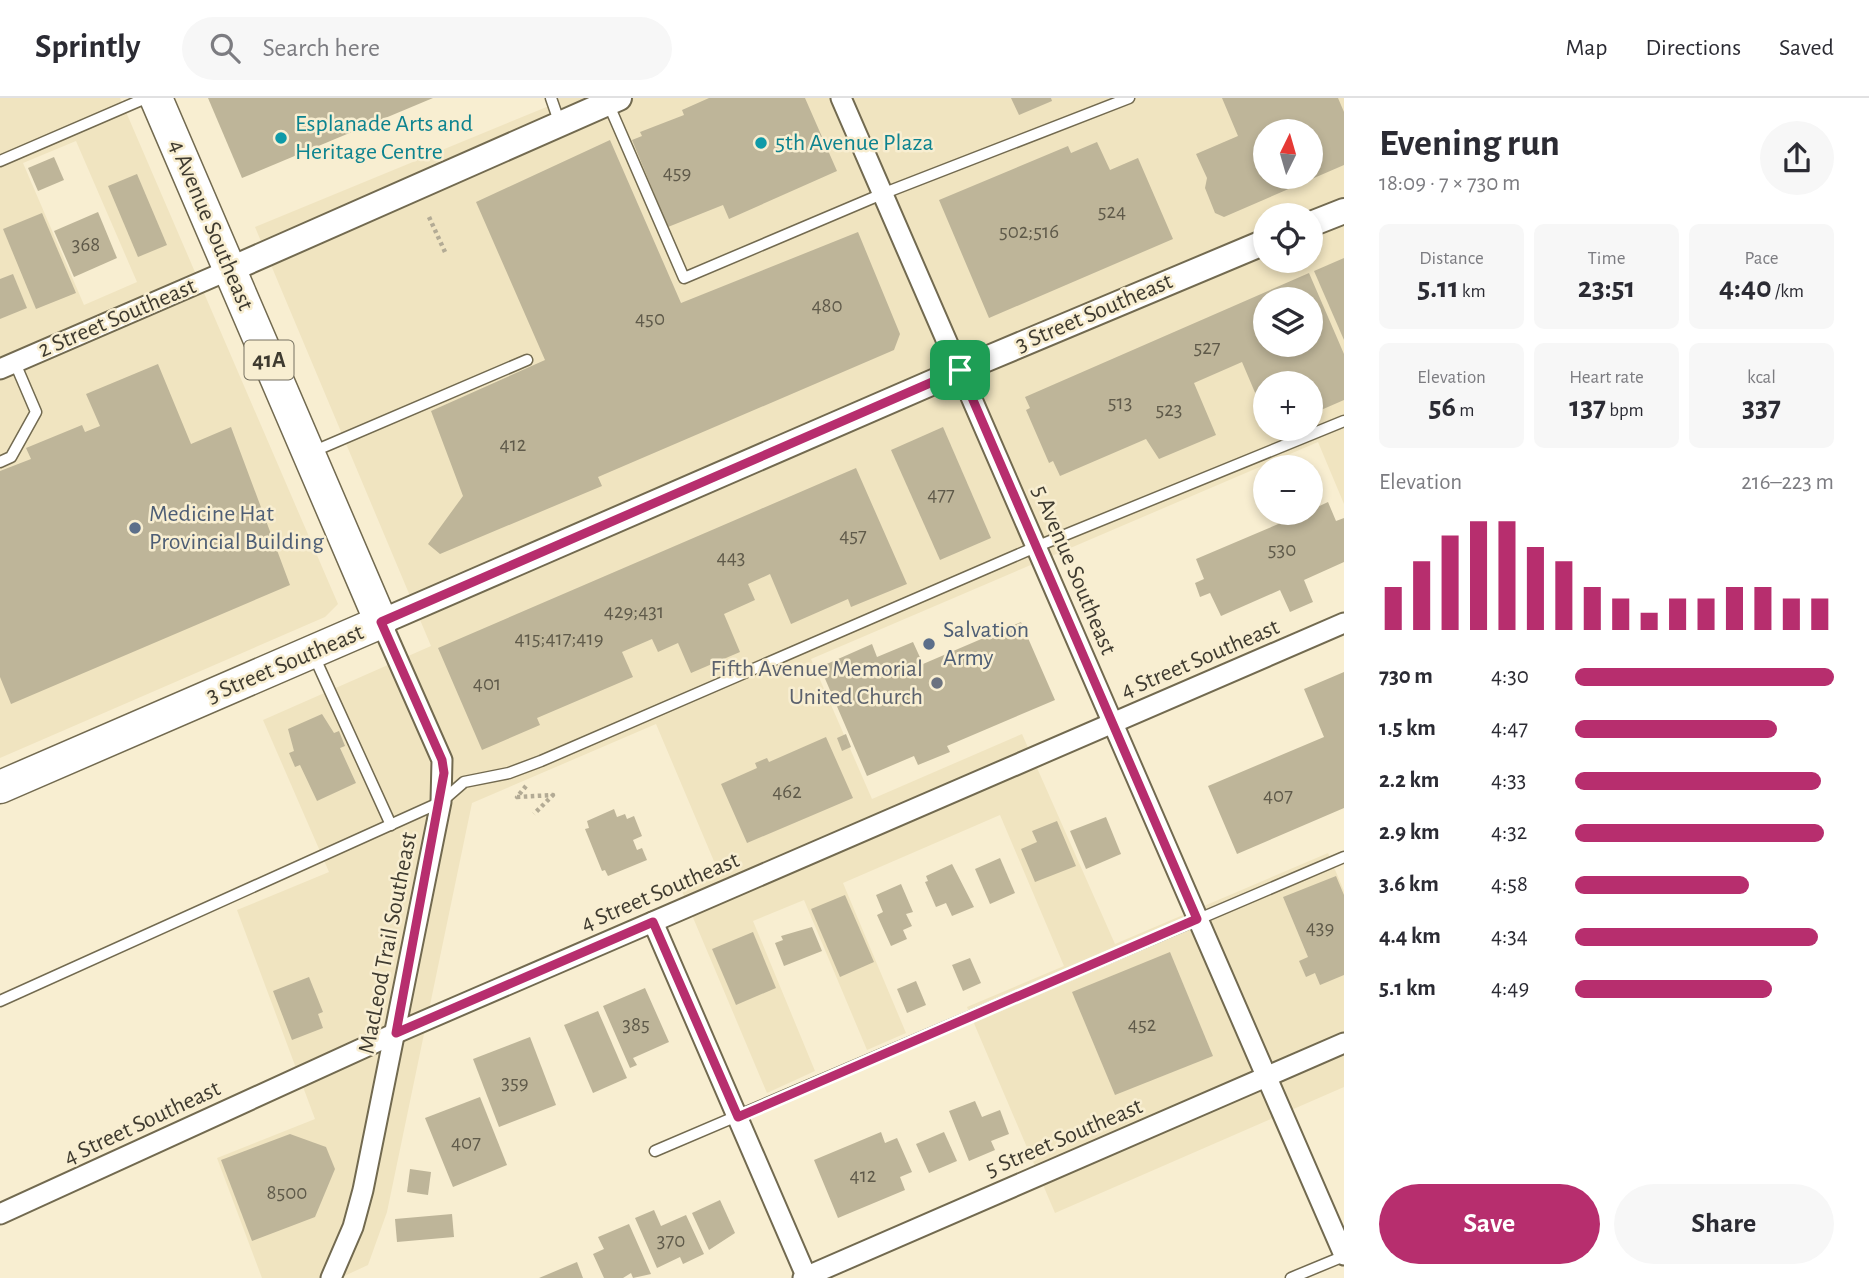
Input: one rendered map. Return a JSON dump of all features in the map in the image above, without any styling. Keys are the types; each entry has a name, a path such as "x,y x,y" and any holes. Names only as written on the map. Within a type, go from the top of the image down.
{"main road":[{"name":"4 Avenue Southeast","path":"156,98 381,622"},
{"name":"3 Street Southeast","path":"0,787 381,622"}],"street":[{"name":"5 Avenue Southeast","path":"841,98 1344,1255"},
{"name":"2 Street Southeast","path":"7,366 613,100"},
{"path":"1323,219 1344,211"},
{"name":"3 Street Southeast","path":"381,622 960,370 1253,247"},
{"name":"MacLeod Trail Southeast","path":"331,1278 353,1227 363,1191 441,802 442,760 381,622"},
{"name":"4 Street Southeast","path":"0,1214 396,1033 1344,623"},
{"path":"653,922 805,1277"},
{"name":"5 Street Southeast","path":"805,1277 1344,1043"}],"lane":[{"path":"0,162 146,98"},
{"path":"551,98 560,124"},
{"path":"613,100 684,278 882,194 1129,98"},
{"path":"309,453 527,360"},
{"path":"0,462 11,457 36,412 7,366"},
{"path":"0,1001 441,802 464,782 509,773 541,761 1038,546 1344,421"},
{"path":"312,652 391,824"},
{"path":"655,1151 1344,857"},
{"path":"1291,1278 1344,1255"}],"path":[{"path":"429,217 445,252"},
{"path":"534,814 553,795 517,797 517,793 545,769 541,761"}],"shaded area":[{"path":"0,98 120,98 338,604 325,617 0,758","holes":["76,141 137,282 84,305 23,163"]},
{"path":"546,98 1344,98 1344,504 1318,442 1288,455 1253,455 1253,470 811,659 872,799 1022,734 1115,944 1328,853 1344,891 1344,1087 1055,1213 967,1007 1064,966 1000,815 843,883 906,1033 867,1050 804,900 753,921 815,1071 767,1093 678,882 716,866 656,724 472,803 387,1212 368,1265 340,1278 262,1278 217,1158 315,1119 237,910 329,872 263,720 431,646 255,227 549,106"}],"building":[{"name":"Esplanade Arts and Heritage Centre","path":"208,98 433,98 242,178"},
{"name":"5th Avenue Plaza","path":"709,98 805,98 837,171 729,219 723,205 668,227 632,140 642,136 640,132 684,115 682,110"},
{"path":"1011,98 1051,98 1052,101 1019,115"},
{"path":"1222,98 1338,98 1344,112 1344,165 1323,174 1323,119 1253,119 1253,189 1289,189 1224,217 1215,213 1205,188 1207,178 1196,154 1238,136"},
{"path":"610,140 681,303 858,232 900,334 894,350 598,477 602,486 440,554 428,544 463,496 431,411 545,360 476,202"},
{"path":"1097,142 1110,170 1138,158 1173,239 989,318 939,200 1068,146 1071,153"},
{"path":"54,157 64,180 38,191 28,168"},
{"path":"137,174 167,245 138,257 108,186"},
{"path":"98,212 117,258 74,277 54,231"},
{"path":"42,213 76,293 36,309 3,229"},
{"path":"1344,258 1344,340 1315,273 1323,273 1323,267"},
{"path":"1309,273 1315,287 1277,287"},
{"path":"13,274 27,308 0,319 0,279"},
{"path":"1253,297 1253,357 1323,357 1323,305 1344,354 1344,400 1323,409 1323,371 1253,371 1253,388 1242,362 1194,383 1216,435 1159,459 1146,439 1060,476 1053,461 1049,463 1026,410 1030,408 1025,397"},
{"name":"Medicine Hat Provincial Building","path":"158,364 191,444 231,427 290,585 11,704 0,677 0,471 31,459 26,448 82,425 85,432 100,426 86,394"},
{"path":"943,427 991,538 940,560 891,450"},
{"path":"856,468 907,584 851,607 848,599 791,624 770,574 748,584 755,600 724,614 740,652 691,673 678,643 658,652 652,639 622,652 633,677 537,718 540,725 482,750 438,648"},
{"path":"1328,502 1336,521 1344,518 1344,562 1304,580 1313,602 1290,612 1280,590 1221,616 1210,593 1200,597 1195,583 1204,579 1196,559 1276,525 1323,525 1323,504"},
{"name":"Fifth Avenue Memorial United Church","path":"1021,622 1055,700 947,746 950,752 918,765 914,756 867,776 820,667 872,644 877,657 913,642 923,664"},
{"path":"1344,672 1344,808 1237,854 1208,786 1324,737 1304,689"},
{"path":"322,714 334,733 339,731 345,746 340,748 356,783 317,801 300,765 295,767 289,753 294,751 288,729"},
{"path":"846,734 851,747 842,751 837,738"},
{"path":"826,737 853,798 747,843 721,784 757,768 755,763 767,758 769,762"},
{"path":"614,809 617,817 625,814 627,819 634,816 642,836 633,840 637,850 642,848 647,860 608,876 605,870 602,871 585,829 589,828 587,821"},
{"path":"1106,817 1121,854 1086,869 1070,831"},
{"path":"1057,821 1076,866 1035,882 1021,849 1037,842 1032,831"},
{"path":"1000,858 1015,893 990,904 975,869"},
{"path":"952,864 974,907 952,916 946,903 936,907 925,882 928,881 926,876"},
{"path":"1336,876 1344,895 1344,975 1320,985 1315,973 1306,977 1299,961 1308,957 1283,897"},
{"path":"901,884 913,912 906,914 912,926 903,930 907,939 891,946 877,915 883,912 876,895"},
{"path":"845,895 874,962 840,977 811,909"},
{"path":"812,927 822,951 784,966 775,943 783,940 781,936"},
{"path":"753,932 776,988 736,1005 712,949"},
{"path":"1170,952 1213,1056 1115,1095 1072,992"},
{"path":"970,958 981,983 963,991 952,965"},
{"path":"309,977 323,1012 318,1014 323,1028 292,1040 273,991"},
{"path":"916,981 926,1005 907,1013 897,989"},
{"path":"645,988 669,1042 633,1058 637,1065 630,1068 603,1006"},
{"path":"598,1011 627,1078 593,1093 564,1025"},
{"path":"530,1037 556,1105 499,1127 473,1059"},
{"path":"480,1097 507,1165 453,1187 425,1118"},
{"path":"975,1101 982,1117 1000,1110 1009,1134 991,1141 995,1150 969,1161 949,1111"},
{"path":"881,1132 885,1143 897,1138 912,1172 900,1177 905,1190 838,1218 814,1160"},
{"path":"944,1132 957,1161 929,1173 916,1144"},
{"path":"290,1134 326,1147 335,1169 315,1217 252,1241 221,1160"},
{"path":"410,1169 431,1172 428,1195 407,1192"},
{"path":"720,1200 735,1233 709,1250 692,1213"},
{"path":"654,1210 661,1226 686,1215 704,1254 683,1264 680,1257 657,1268 635,1218"},
{"path":"452,1214 454,1237 397,1242 395,1219"},
{"path":"629,1224 651,1274 633,1278 631,1273 623,1278 604,1278 593,1254 604,1249 598,1237"},
{"path":"577,1262 583,1278 539,1278"}],"place":[{"name":"Esplanade Arts and Heritage Centre","path":"281,138"},
{"name":"5th Avenue Plaza","path":"761,143"},
{"name":"Medicine Hat Provincial Building","path":"135,528"},
{"name":"Salvation Army","path":"929,644"},
{"name":"Fifth Avenue Memorial United Church","path":"937,683"}],"route":[{"path":"960,370 1197,919 738,1117 653,922 396,1033 441,802 444,773 442,760 381,622 960,370"}]}
